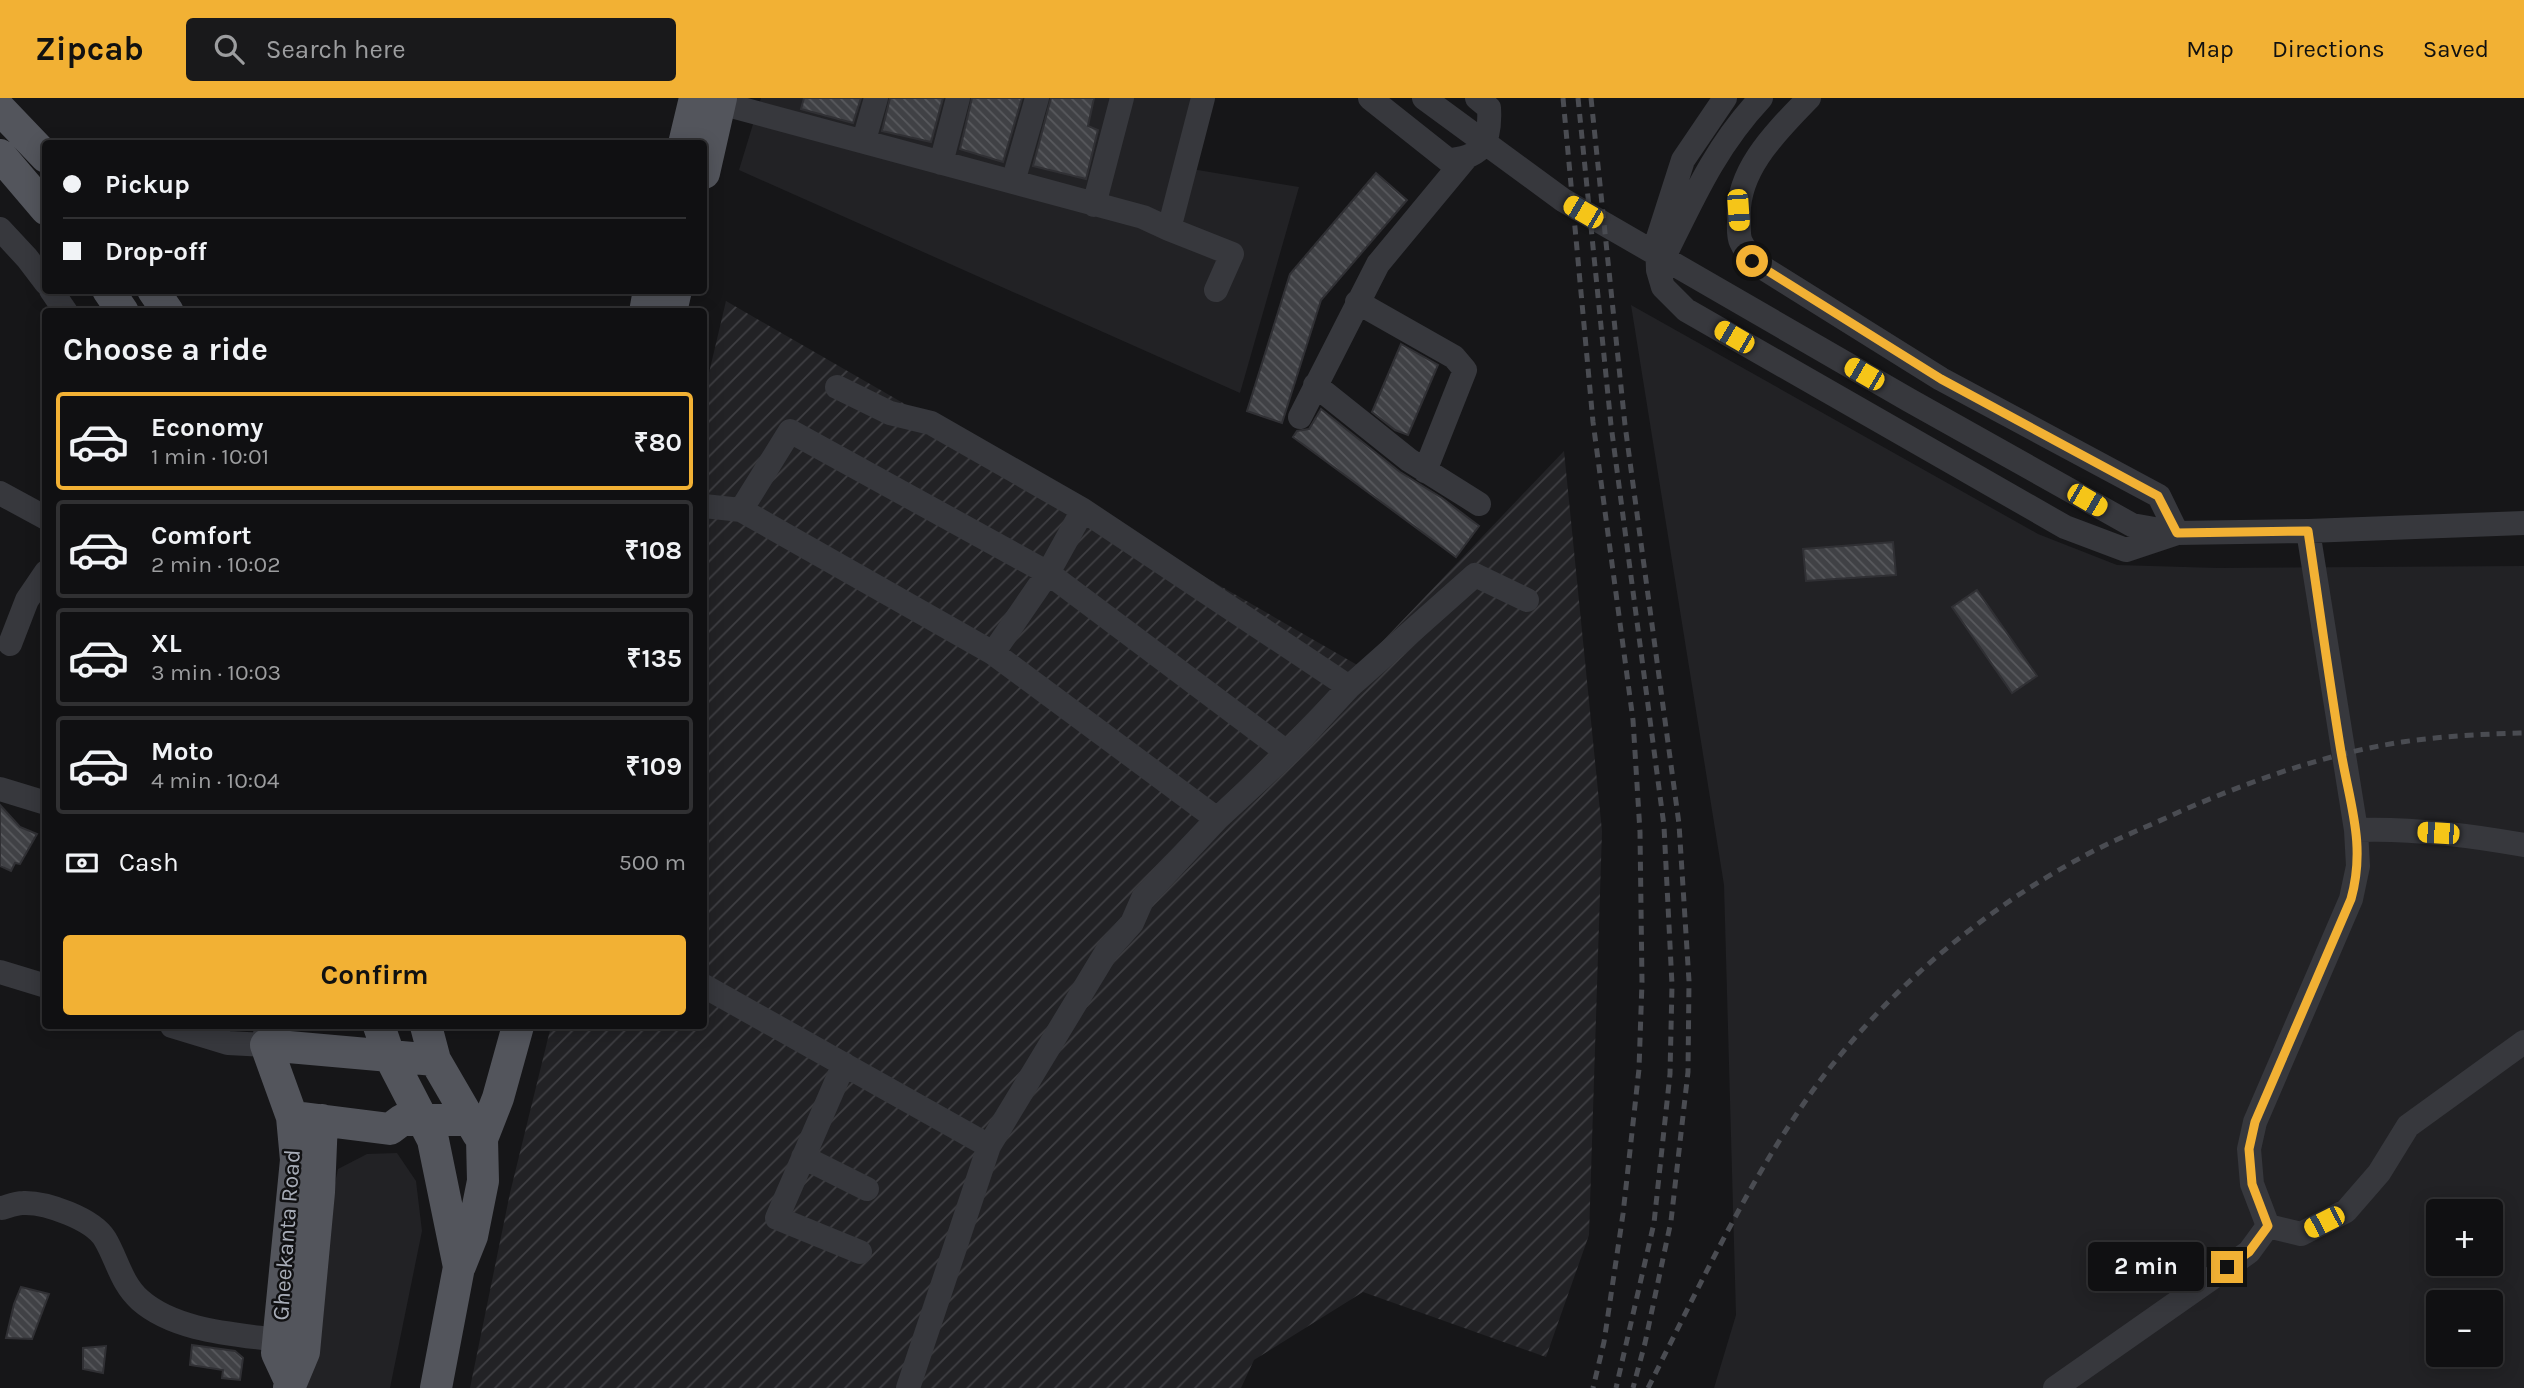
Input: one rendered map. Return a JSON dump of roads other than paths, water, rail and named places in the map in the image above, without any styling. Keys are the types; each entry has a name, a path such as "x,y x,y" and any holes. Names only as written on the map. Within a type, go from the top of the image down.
{"main road":[{"path":"687,140 712,100"},
{"path":"707,146 712,100"},
{"path":"0,109 42,153"},
{"path":"0,155 42,204"},
{"path":"330,1049 357,1029"},
{"path":"380,1029 389,1055 428,1130 459,1267"},
{"path":"427,1029 435,1060 476,1130 483,1181 472,1236 459,1267 436,1388"},
{"path":"476,1130 498,1098 517,1029"},
{"path":"266,1035 330,1049 435,1060"},
{"path":"266,1035 307,1119 390,1129 401,1120 428,1130 476,1130"},
{"name":"Gheekanta Road","path":"289,1385 277,1353 296,1160 307,1119"},
{"name":"Gheekanta Road","path":"289,1385 304,1353 319,1192 307,1119"}],"street":[{"path":"864,140 876,98"},
{"path":"941,163 958,98"},
{"path":"1013,182 1037,98"},
{"path":"1094,205 1122,98"},
{"path":"1169,229 1203,98"},
{"path":"1370,98 1448,160 1465,159"},
{"path":"1424,98 1563,200 2132,525 2177,533 2524,523"},
{"path":"1300,416 1378,264 1465,159 1478,151 1487,137 1490,126 1489,108 1476,98"},
{"path":"1725,98 1683,160 1657,241 1658,271 1663,287 1686,310 2065,527 2126,550 2177,533"},
{"path":"1664,258 1709,166 1737,124 1761,98"},
{"path":"1809,98 1775,135 1748,172 1740,192 1740,239 1752,261 1941,379 2158,496 2177,533"},
{"path":"712,100 1094,205 1143,216 1232,254 1216,290"},
{"path":"1683,160 1740,192"},
{"path":"0,229 42,278"},
{"path":"1357,302 1454,358 1465,370 1425,471"},
{"path":"1315,385 1425,471 1479,504"},
{"path":"837,387 890,413 931,423 1083,510 1349,687"},
{"path":"741,510 790,430 1048,573 1288,753"},
{"path":"0,493 42,516"},
{"path":"707,506 741,510 993,653 1217,819"},
{"path":"993,653 1048,573 1083,510"},
{"path":"2268,1226 2252,1184 2249,1149 2253,1131 2351,899 2358,866 2356,830 2308,531"},
{"path":"908,1388 989,1146 1107,951 1132,923 1143,898 1217,819 1288,753 1349,687 1475,575 1527,600"},
{"path":"10,644 27,600 42,578"},
{"path":"0,789 42,802"},
{"path":"2356,830 2438,833 2524,845"},
{"path":"0,972 42,985"},
{"path":"707,988 989,1146"},
{"path":"182,1029 228,1043 266,1035"},
{"path":"2268,1226 2301,1234 2346,1211 2379,1173 2408,1126 2524,1042"},
{"path":"844,1064 778,1218 860,1252"},
{"path":"803,1157 867,1189"},
{"path":"1,1212 22,1203 41,1205 69,1214 96,1228 104,1238 124,1280 140,1300 165,1316 191,1325 278,1340"},
{"path":"2055,1388 2249,1252 2268,1226"}],"railway":[{"path":"1563,98 1593,422 1633,720 1640,832 1642,982 1639,1069 1623,1214 1604,1342 1593,1388"},
{"path":"1578,98 1611,425 1664,826 1672,985 1670,1074 1654,1223 1616,1388"},
{"path":"1591,98 1625,425 1679,824 1689,981 1688,1072 1671,1221 1633,1388"},
{"path":"1648,1388 1749,1192 1819,1082 1875,1015 1906,984 1973,927 2009,901 2096,850 2260,779 2373,747 2432,738 2524,733"}]}
